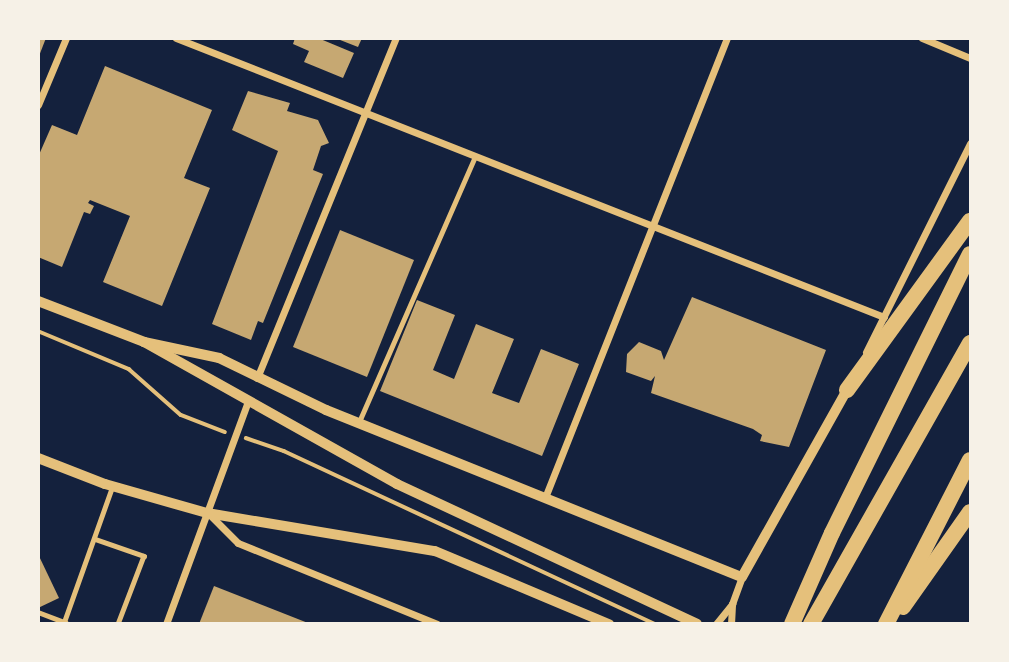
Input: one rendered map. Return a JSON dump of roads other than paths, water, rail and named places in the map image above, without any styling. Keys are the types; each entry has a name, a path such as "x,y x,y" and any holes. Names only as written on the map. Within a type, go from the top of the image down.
{"highway":[{"path":"847,390 971,221"},
{"path":"792,624 832,533 971,254"},
{"path":"811,624 971,343"},
{"path":"886,624 971,460"},
{"path":"891,624 971,512"}],"street":[{"path":"38,105 65,38"},
{"path":"176,38 884,317"},
{"path":"257,378 396,38"},
{"path":"546,495 727,38"},
{"path":"922,38 971,58"},
{"path":"731,624 732,604 741,577 847,390 971,143"},
{"path":"38,301 144,342 397,484 697,624"},
{"path":"144,342 219,358 257,378 359,422 546,495 741,577"},
{"path":"166,624 248,401"},
{"path":"38,458 113,487 207,513 435,551 559,600 609,624"},
{"path":"207,513 239,543 437,624"},
{"path":"716,624 732,604"}],"lane":[{"path":"359,422 475,156"},
{"path":"38,612 65,623 113,487"},
{"path":"95,539 144,556 118,624"}]}
